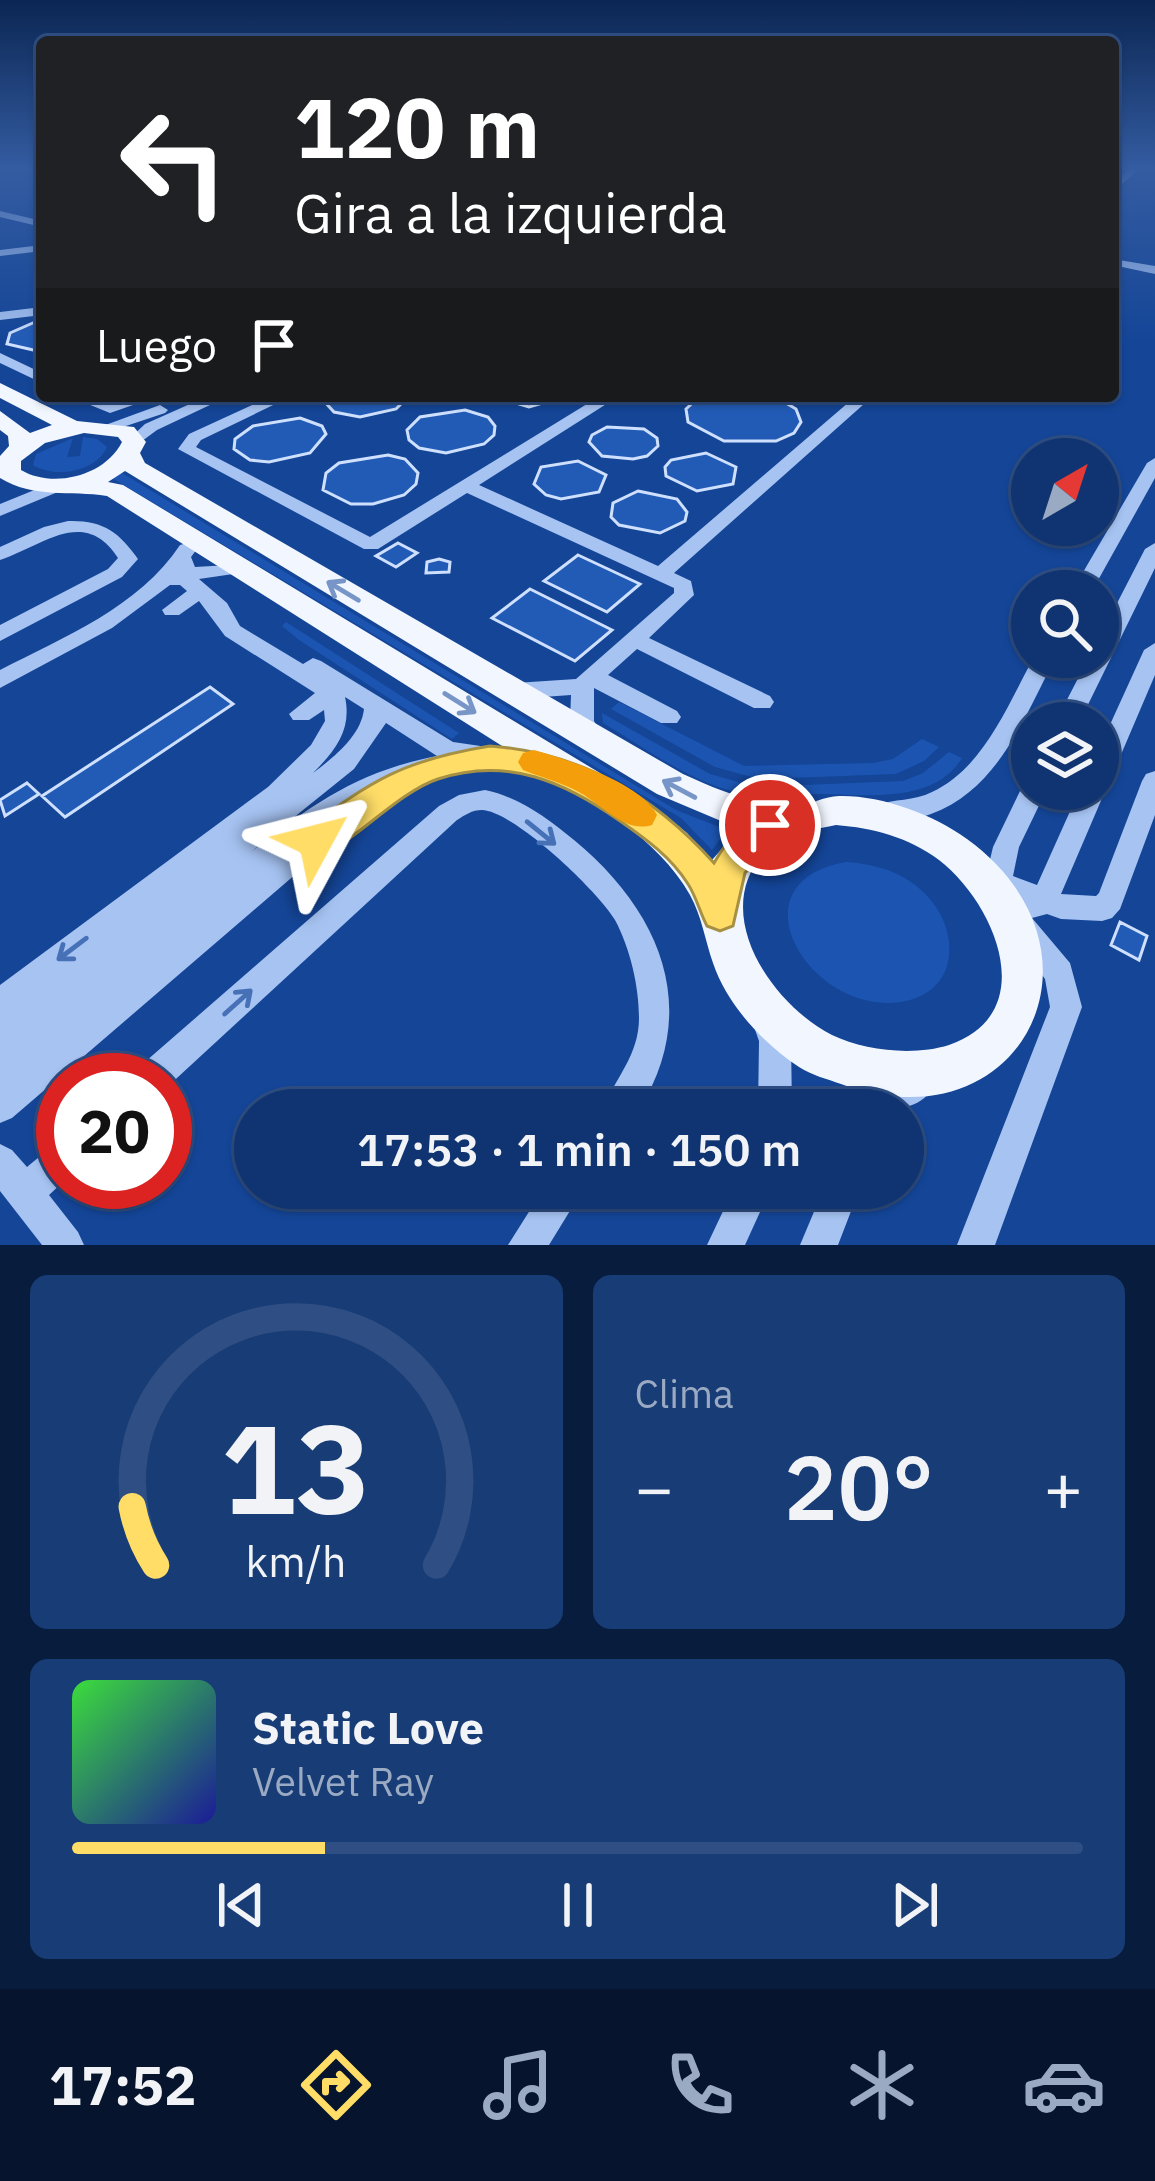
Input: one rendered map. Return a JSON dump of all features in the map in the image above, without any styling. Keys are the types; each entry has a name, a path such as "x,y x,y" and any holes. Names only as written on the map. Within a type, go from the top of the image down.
{"main road":[{"path":"0,389 74,428"},
{"path":"0,418 20,434 21,447"},
{"path":"720,915 721,892 738,853 770,825 813,811 861,812 935,837 1006,895 1025,963 1018,1011 988,1050 938,1072 908,1075 845,1064 815,1050 764,1012 731,964 720,915 704,876 668,836 240,568 192,573 114,490 32,484 14,478 7,466 21,447 74,428 108,427 126,432 134,467 592,738 703,801 736,814 790,817"},
{"path":"67,484 102,474 132,449"}],"street":[{"path":"6,252 36,250"},
{"path":"1119,263 1155,270"},
{"path":"0,316 36,312"},
{"path":"0,357 36,376"},
{"path":"93,402 110,408 130,402"},
{"path":"108,427 177,402"},
{"path":"132,449 151,427 207,402"},
{"path":"271,402 195,437 185,449 371,545 601,402"},
{"path":"662,573 858,402"},
{"path":"1094,570 1155,463"},
{"path":"0,507 11,493 14,478"},
{"path":"0,507 67,484"},
{"path":"466,486 681,582 686,592 587,681 582,721 592,738"},
{"path":"0,554 55,528 83,524 119,545 128,559 115,573 0,634"},
{"path":"1078,702 1155,549"},
{"path":"0,680 66,648 157,585 192,573"},
{"path":"172,610 192,573"},
{"path":"0,1004 314,761 339,721 337,702 329,695 226,626 192,573"},
{"path":"192,573 376,706 446,750 538,762 588,782"},
{"path":"642,633 762,702"},
{"path":"1119,731 1155,650"},
{"path":"861,812 910,812 937,804 976,777 1033,678"},
{"path":"513,691 587,681 670,717"},
{"path":"301,714 329,695"},
{"path":"0,1036 345,762 374,724 376,706"},
{"path":"0,1070 322,811 356,789 446,763 490,758"},
{"path":"0,1106 345,817 395,784 446,763"},
{"path":"1006,895 1086,910 1102,908 1110,900 1155,781"},
{"path":"181,1053 461,804 475,799 505,806 578,862 622,906 637,939 655,1013 650,1060 632,1089"},
{"path":"976,1245 1066,1007 1059,973 1006,895 1006,847 1024,810"},
{"path":"1006,895 1076,810"},
{"path":"764,1012 775,1041 776,1089"},
{"path":"907,1089 938,1072"},
{"path":"0,1162 65,1245"},
{"path":"24,1193 36,1183"},
{"path":"527,1245 552,1209"},
{"path":"727,1245 743,1209"},
{"path":"819,1245 834,1209"}],"shaded area":[{"path":"83,437 107,447 94,462 63,472 33,465 36,454 73,438 67,457 80,456"},
{"path":"122,473 676,810 727,830 712,850 681,818 112,478"},
{"path":"286,622 459,733 452,739 299,640 282,626"},
{"path":"619,702 744,766 873,763 893,759 922,739 939,747 924,761 896,774 759,779 715,767 611,709"},
{"path":"602,713 710,774 756,787 903,781 923,773 949,752 962,758 935,783 900,793 751,795 678,768 603,723"},
{"path":"846,862 901,876 938,910 949,956 938,983 926,993 910,1000 875,1002 843,992 817,973 797,948 788,921 792,896 810,875"}],"building":[{"path":"36,322 36,351 7,344 10,333"},
{"path":"325,402 403,402 396,409 360,417 334,412"},
{"path":"694,402 784,402 796,409 801,422 794,433 776,441 724,441 688,422 686,409"},
{"path":"465,410 488,417 495,426 494,435 484,444 446,453 419,448 409,440 407,430 420,417"},
{"path":"300,418 322,426 326,434 310,453 269,462 250,460 234,449 235,439 253,426"},
{"path":"607,427 644,429 657,438 658,446 647,456 633,459 602,456 589,442"},
{"path":"706,453 736,467 733,484 697,491 666,476 665,467 671,460"},
{"path":"388,455 405,459 418,473 416,484 404,495 373,504 351,504 323,490 326,473 339,463"},
{"path":"578,461 606,475 599,492 561,499 546,495 534,484 541,467"},
{"path":"638,491 677,499 687,512 685,521 660,533 619,525 611,517 613,503"},
{"path":"398,543 417,553 396,567 376,556"},
{"path":"578,555 640,584 607,612 544,581"},
{"path":"427,562 450,562 449,572 426,573"},
{"path":"530,589 612,630 575,661 492,618"},
{"path":"210,687 233,704 65,817 42,796"},
{"path":"27,783 39,794 5,816 0,800"},
{"path":"1120,922 1147,936 1139,960 1111,945"}],"slow traffic":[{"path":"534,762 588,782 640,815"}],"route":[{"path":"316,841 375,796 446,763 490,758 538,762 588,782 668,836 704,876 720,915 728,871 738,853 770,825"}]}
